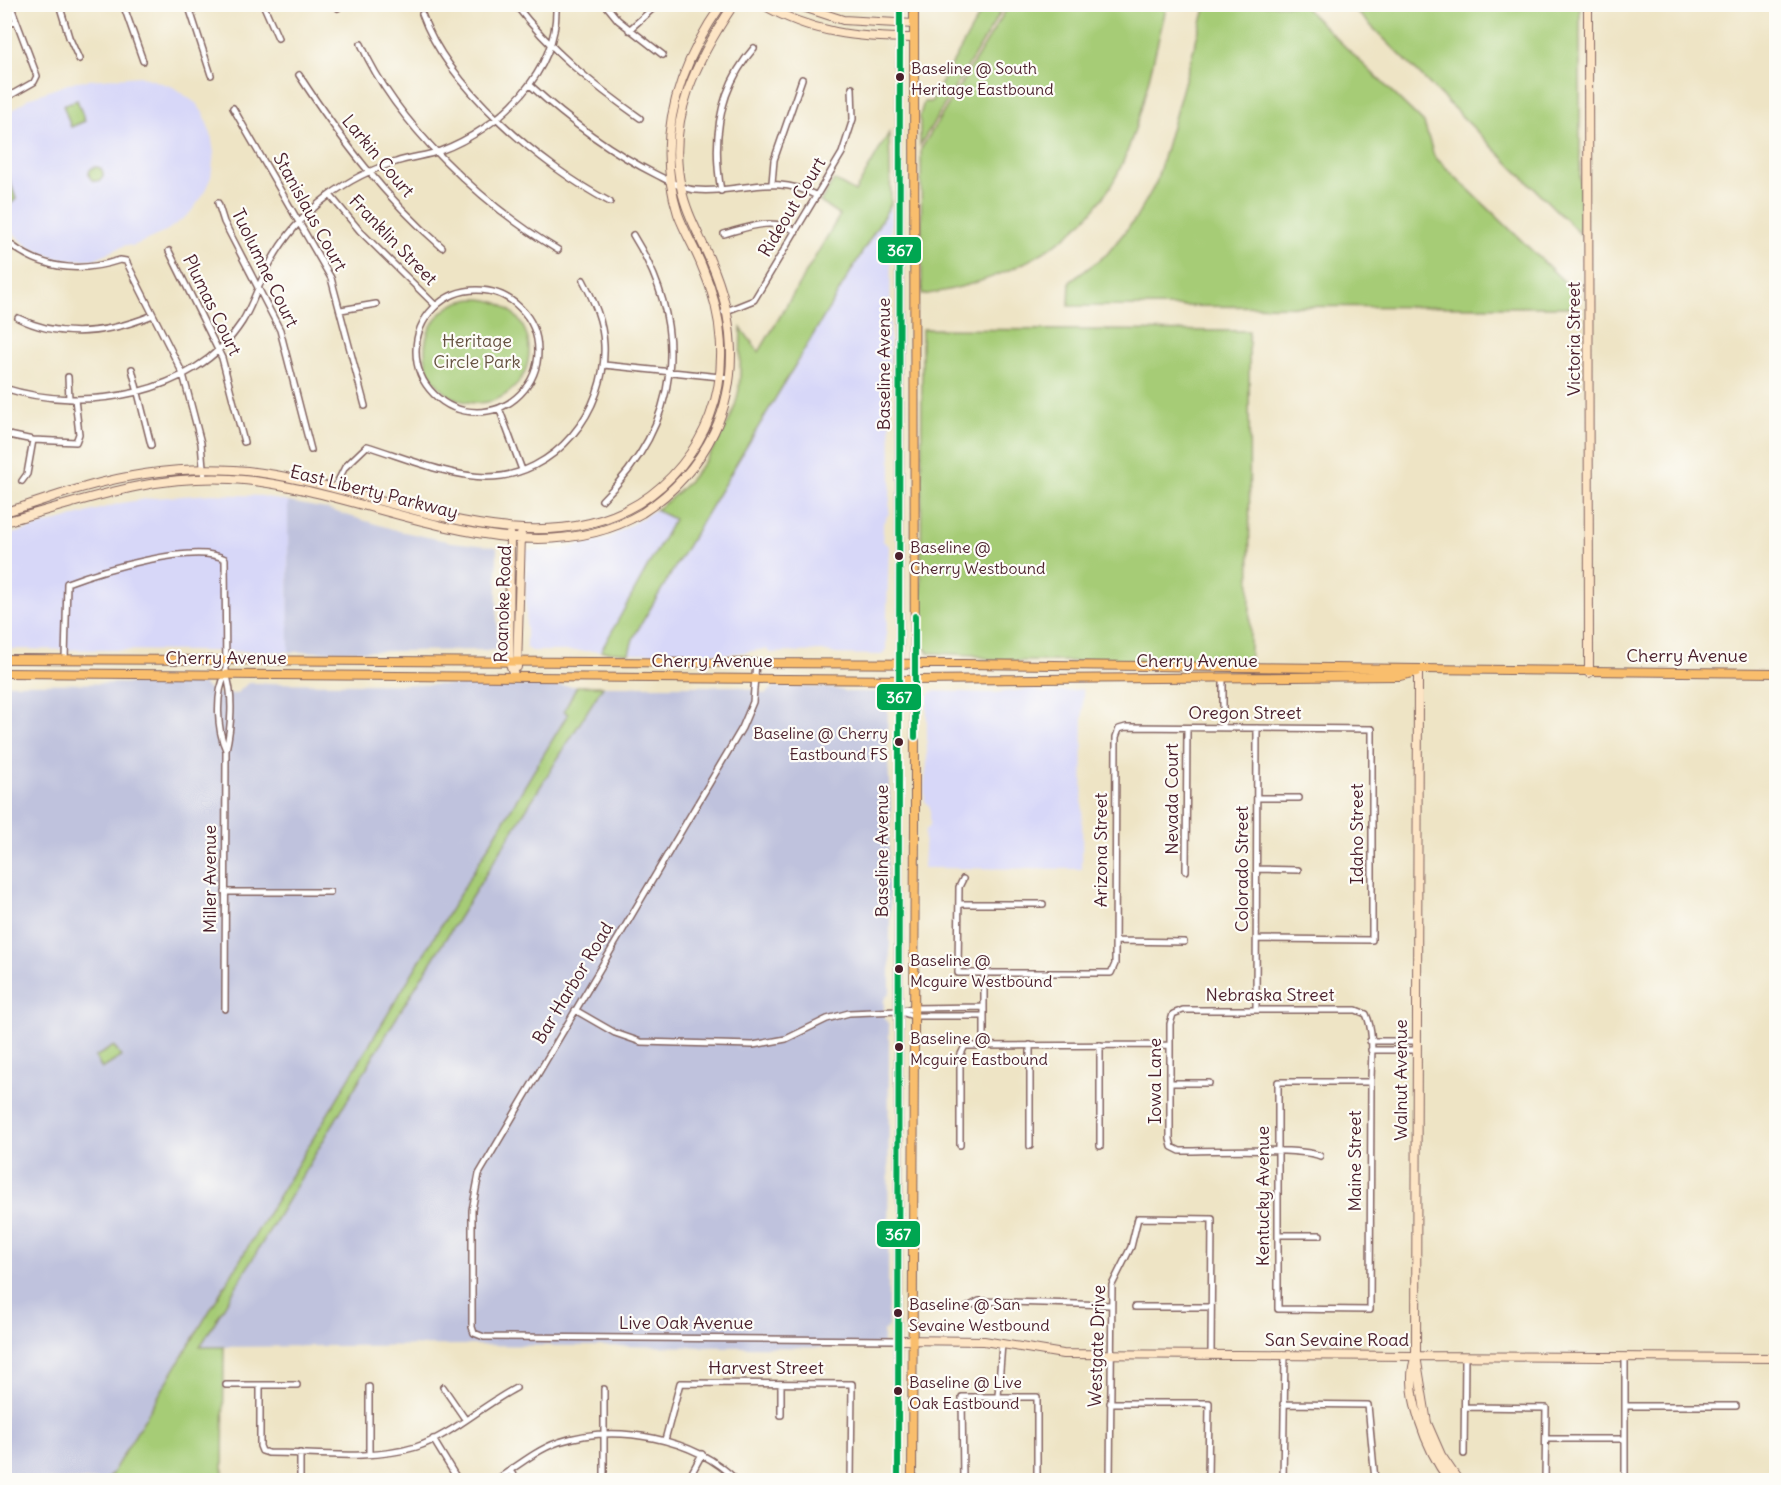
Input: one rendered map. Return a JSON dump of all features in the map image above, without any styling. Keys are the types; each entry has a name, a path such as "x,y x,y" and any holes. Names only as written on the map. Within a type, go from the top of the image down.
{"main road":[{"name":"Baseline Avenue","path":"898,1480 900,4"},
{"name":"Baseline Avenue","path":"912,1480 915,680 914,4"},
{"name":"Cherry Avenue","path":"4,659 915,664 1401,668 1418,671 1589,673 1776,673"},
{"name":"Cherry Avenue","path":"4,673 514,675 915,680 1400,676 1418,671"}],"street":[{"path":"4,99 34,82 37,76 10,4"},
{"path":"59,4 69,37 79,59"},
{"path":"123,4 143,61"},
{"path":"188,4 211,75"},
{"path":"263,4 278,38"},
{"path":"514,4 550,45 593,85 640,118"},
{"path":"4,388 37,396 72,399 139,391 183,374 219,350 242,321 273,256 299,222 330,195 368,172 397,161 438,152 466,140 497,118 530,85 550,45 556,4"},
{"path":"605,4 629,30 663,55"},
{"path":"629,30 658,4"},
{"name":"East Liberty Parkway","path":"4,512 99,483 154,473 204,470 274,474 335,486 413,510 521,528 556,530 584,525 619,514 657,490 687,459 700,439 711,414 720,378 721,345 717,313 703,268 681,222 670,181 668,143 677,88 692,52 722,4"},
{"name":"East Liberty Parkway","path":"4,522 112,490 177,480 204,479 261,482 332,496 415,521 521,538 552,539 592,533 628,520 660,500 685,476 706,447 722,413 730,378 731,344 727,311 716,275 689,216 680,185 678,133 687,90 705,48 734,4"},
{"path":"762,4 784,17 829,32 858,37 914,38"},
{"path":"795,4 843,20 914,24"},
{"name":"Victoria Street","path":"1588,4 1589,673"},
{"path":"422,14 428,31 457,73 497,118 557,171 610,202"},
{"path":"4,25 15,21"},
{"path":"361,44 398,105 438,152 492,204 558,250"},
{"path":"721,191 717,161 718,118 736,72 754,48"},
{"name":"Larkin Court","path":"299,75 332,125 368,172 442,247"},
{"path":"772,183 774,160 802,80"},
{"path":"530,85 561,114 598,142 630,162 680,185 695,190 721,191 772,183 791,185 817,196"},
{"name":"Rideout Court","path":"717,313 754,300 817,196 849,135 855,105 852,88"},
{"name":"Stanislaus Court","path":"233,108 327,271 340,310 365,406"},
{"name":"Franklin Street","path":"330,195 360,231 436,306"},
{"name":"Tuolumne Court","path":"218,203 224,222 285,344 311,450"},
{"path":"724,234 767,223 786,225 796,231"},
{"path":"602,500 633,467 649,441 665,398 670,372 670,344 664,304 653,270 633,235"},
{"path":"4,239 29,257 58,267 80,269 120,260 126,261 183,374 201,442 204,479"},
{"name":"Plumas Court","path":"169,251 219,350 244,442"},
{"path":"332,496 345,467 367,446 474,477 507,475 522,471 547,458 580,426 598,394 604,365 601,319 583,280"},
{"path":"483,290 508,298 528,318 537,340 535,370 523,391 499,408 477,412 456,409 439,399 425,382 417,361 417,340 424,322 436,306 456,293 483,290"},
{"path":"340,310 376,304"},
{"path":"18,318 40,328 76,332 109,328 153,315"},
{"path":"604,365 730,378"},
{"path":"132,369 151,445"},
{"path":"4,434 33,440 76,442 79,434 68,377"},
{"path":"499,408 522,471"},
{"path":"22,481 27,474 33,440"},
{"name":"Roanoke Road","path":"510,526 509,661 514,675"},
{"name":"Roanoke Road","path":"514,675 519,661 521,528"},
{"name":"Miller Avenue","path":"65,659 67,583 147,560 208,554 225,559 226,674 220,684 221,738 226,750 225,1009"},
{"name":"Bar Harbor Road","path":"474,1333 471,1323 472,1221 476,1183 486,1159 742,728 753,702 756,663"},
{"name":"Walnut Avenue","path":"1418,671 1416,1356 1427,1423 1441,1455 1458,1480"},
{"path":"1223,678 1223,728"},
{"name":"Oregon Street","path":"1119,729 1126,727 1372,729"},
{"name":"Nevada Court","path":"1186,871 1187,728"},
{"name":"Colorado Street","path":"1256,1011 1257,728"},
{"name":"Arizona Street","path":"984,974 1106,974 1113,971 1116,737 1119,729"},
{"name":"Idaho Street","path":"1257,939 1372,940 1372,729"},
{"path":"1257,798 1299,798"},
{"path":"1257,869 1298,870"},
{"path":"963,879 959,887 958,974 984,974 984,1045"},
{"path":"225,892 330,892"},
{"path":"959,904 1043,904"},
{"path":"1115,941 1184,942"},
{"path":"913,1012 984,1007"},
{"path":"576,1010 615,1033 641,1042 753,1046 786,1039 841,1014 899,1011 984,1016"},
{"name":"Nebraska Street","path":"1173,1014 1183,1010 1356,1010 1366,1014"},
{"name":"Iowa Lane","path":"1173,1014 1170,1024 1172,1148 1278,1151"},
{"name":"Maine Street","path":"1278,1310 1370,1310 1371,1050 1370,1021 1366,1014"},
{"path":"1370,1041 1416,1045"},
{"path":"960,1145 960,1056 963,1048 984,1045 1170,1045"},
{"path":"1030,1045 1030,1146"},
{"path":"1100,1045 1100,1146"},
{"path":"1371,1050 1416,1045"},
{"name":"Kentucky Avenue","path":"1278,1310 1278,1082 1371,1082"},
{"path":"1170,1083 1209,1083"},
{"path":"1278,1151 1314,1153 1320,1156"},
{"name":"Westgate Drive","path":"1110,1480 1112,1285 1131,1247 1138,1218 1212,1219 1211,1307"},
{"path":"1278,1235 1320,1235"},
{"path":"966,1308 979,1301 1111,1305"},
{"path":"1135,1307 1211,1307 1211,1354"},
{"name":"Live Oak Avenue","path":"474,1333 484,1337 899,1340"},
{"name":"San Sevaine Road","path":"899,1340 962,1340 1002,1344 1035,1351 1111,1354 1776,1358"},
{"path":"998,1396 1002,1344"},
{"path":"1283,1480 1285,1355"},
{"path":"1416,1356 1413,1364 1417,1411 1433,1455 1449,1480"},
{"path":"1464,1454 1465,1356"},
{"path":"1625,1358 1625,1480"},
{"name":"Harvest Street","path":"665,1440 680,1383 852,1384 851,1480"},
{"path":"781,1384 781,1415"},
{"path":"226,1385 297,1385"},
{"path":"260,1385 259,1443 262,1450 300,1453 369,1453 416,1447 516,1389"},
{"path":"369,1387 369,1453"},
{"path":"443,1388 465,1419"},
{"path":"604,1389 604,1480"},
{"path":"963,1480 962,1397 998,1396 1037,1397 1037,1480"},
{"path":"1110,1403 1209,1403 1209,1480"},
{"path":"1283,1404 1368,1405 1375,1480"},
{"path":"1625,1406 1736,1406"},
{"path":"1465,1407 1546,1408 1545,1480"},
{"path":"496,1480 535,1454 560,1442 604,1436 665,1440 702,1454 736,1480"},
{"path":"433,1439 458,1480"},
{"path":"1546,1439 1625,1439"},
{"path":"300,1453 300,1480"},
{"path":"688,1480 702,1454"},
{"path":"510,1471 518,1480"}],"shaded area":[{"path":"141,76 173,87 197,104 203,113 211,134 214,153 211,177 202,197 189,214 165,232 94,259 55,258 29,247 5,226 5,209 16,199 5,164 5,122 9,113 29,98 76,81"},
{"path":"891,204 890,363 885,367 885,385 890,390 891,482 889,513 883,523 883,541 889,546 886,650 881,655 836,654 822,651 770,653 766,649 731,654 629,653 641,624"},
{"path":"211,494 262,496 288,502 289,652 5,649 5,536 121,503"},
{"path":"288,502 326,509 399,531 451,542 497,547 497,650 289,652"},
{"path":"655,510 674,519 601,651 531,651 526,648 526,550 561,549 607,539"},
{"path":"201,683 214,693 236,694 248,683 577,686 564,711 568,714 107,1480 5,1480 4,684"},
{"path":"603,686 738,686 765,694 775,686 833,688 847,692 883,692 888,697 887,748 891,807 887,879 890,887 890,992 884,1000 884,1018 889,1025 888,1326 883,1332 883,1348 465,1345 199,1347 398,1015"},
{"path":"1033,689 1044,693 1083,689 1082,869 923,868 925,831 930,826 930,807 925,802 924,785 927,765 927,698 932,691 994,693"}],"green space":[{"path":"985,5 1005,5 920,145 920,115 924,102 931,102"},
{"path":"1009,5 1167,5 1133,136 1117,175 1101,201 1059,242 1034,258 979,281 922,295 921,149"},
{"path":"1206,5 1302,5 1424,123 1434,156 1576,293 1574,307 1069,306 1070,282 1107,254 1136,218 1156,183"},
{"path":"1350,5 1580,5 1580,234"},
{"path":"77,100 85,121 71,127 63,105"},
{"path":"889,133 891,204 641,624 629,653 601,651 674,519 655,510 669,500 696,473 728,423 739,389 741,328 759,352 840,215 820,202 834,180 855,192"},
{"path":"4,164 16,199 5,209 4,209"},
{"path":"96,167 101,169 103,174 101,179 96,181 91,179 89,174 91,169"},
{"name":"Heritage Circle Park","path":"477,299 497,303 506,308 520,322 525,331 529,351 525,371 520,380 506,394 497,399 477,403 457,399 448,394 434,380 429,371 425,351 429,331 434,322 448,308 457,303"},
{"path":"922,329 1249,331 1250,662 997,661 973,655 929,653 921,644"},
{"path":"577,686 603,686 398,1015 200,1347 224,1347 223,1480 108,1480 568,714 564,711"},
{"path":"114,1046 121,1057 102,1069 95,1057"}],"transit line":[{"name":"367","path":"898,1480 900,4"},
{"name":"367","path":"915,616 915,737"}],"place":[{"name":"Baseline @ South Heritage Eastbound","path":"900,77"},
{"name":"Baseline @ Cherry Westbound","path":"899,556"},
{"name":"Baseline @ Cherry Eastbound FS","path":"899,742"},
{"name":"Baseline @ Mcguire Westbound","path":"899,969"},
{"name":"Baseline @ Mcguire Eastbound","path":"899,1047"},
{"name":"Baseline @ San Sevaine Westbound","path":"898,1313"},
{"name":"Baseline @ Live Oak Eastbound","path":"898,1391"}]}
